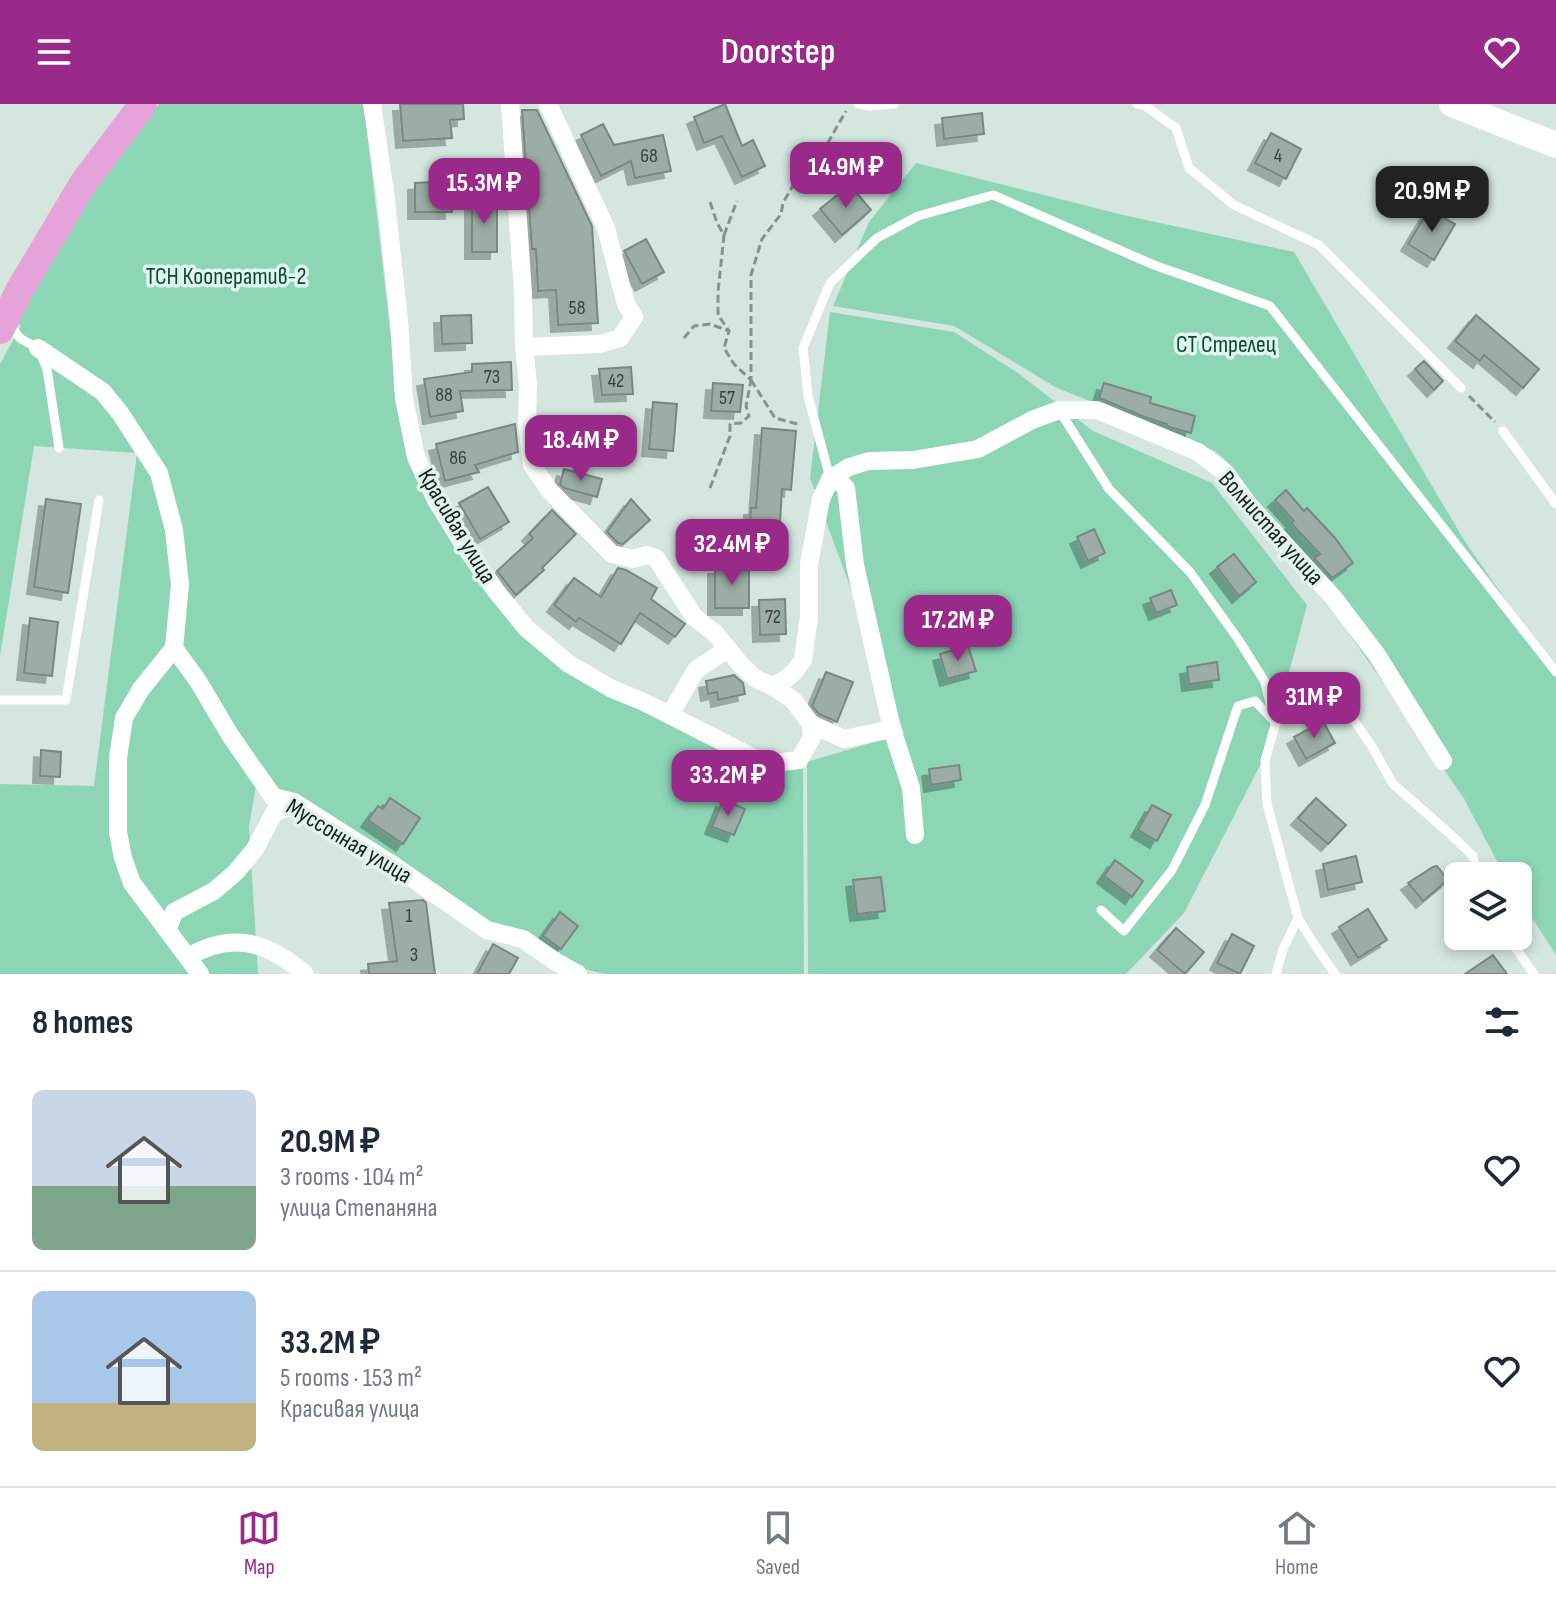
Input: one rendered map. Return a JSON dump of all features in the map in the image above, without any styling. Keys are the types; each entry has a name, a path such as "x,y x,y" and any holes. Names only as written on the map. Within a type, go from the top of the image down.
{"main road":[{"path":"7,305 73,180 131,104"},
{"path":"7,305 84,182 143,104"},
{"path":"1452,104 1556,145"}],"street":[{"name":"Красивая улица","path":"372,104 399,320 404,399 416,457 436,500 496,591 526,628 569,664 612,689 766,764 799,760 812,737 811,724"},
{"path":"510,104 532,465 550,491 612,554 633,559 647,555 656,558 695,618 715,633 756,679 793,700 811,724 844,739 892,729"},
{"path":"524,347 600,344 620,338 634,317 621,289 606,228 548,104"},
{"path":"38,348 103,392 120,413 159,473 174,530 180,585 174,648 141,689 124,718 118,758 118,832 132,883 200,974"},
{"name":"Волнистая улица","path":"830,479 849,467 869,461 913,460 978,449 1032,420 1059,410 1097,410 1198,452 1223,471 1249,505 1333,597 1377,655 1443,761"},
{"path":"772,686 785,680 803,660 809,616 809,564 821,499 830,479 846,488 855,565 892,729 911,788 915,835"},
{"name":"Муссонная улица","path":"174,648 273,797 294,802 487,930 523,939 578,974"},
{"path":"670,715 696,670 727,649"},
{"path":"168,929 174,912 214,891 247,860 275,811 300,806"},
{"path":"188,957 225,942 261,945 275,951 304,973"}],"lane":[{"path":"858,104 894,104"},
{"path":"1137,104 1144,105 1176,128 1189,168 1234,205 1319,245 1461,388"},
{"path":"830,479 808,396 803,348 830,283 877,238 918,216 993,195 1154,265 1270,306 1556,672"},
{"path":"7,305 21,339 38,348 47,369 59,448"},
{"path":"1059,410 1109,489 1190,572 1265,682 1273,722 1265,761 1267,804 1298,918 1335,974"},
{"path":"1503,431 1556,504"},
{"path":"0,700 66,700 99,500"},
{"path":"1273,722 1301,692 1341,702 1393,784 1448,832 1473,856 1474,862"},
{"path":"1101,910 1124,931 1172,870 1205,805 1238,706 1255,701 1273,722"},
{"path":"1276,974 1283,949 1298,918"},
{"path":"1517,950 1534,974"}],"path":[{"path":"710,488 730,436 730,424 741,423 749,416 746,406 751,380 751,275 762,239 781,214 783,203 795,182 822,153 850,104"},
{"path":"729,331 718,315 718,292 724,235 737,201"},
{"path":"710,202 724,235"},
{"path":"684,338 694,326 710,324 729,331"},
{"path":"729,331 724,348 734,364 751,380 775,418"},
{"path":"1461,388 1503,431"}],"green space":[{"name":"ТСН Кооператив-2","path":"159,104 364,104 398,398 410,458 517,627 765,770 803,767 804,974 605,974 584,969 528,932 493,925 279,789 260,762 249,827 258,974 0,974 0,784 94,786 137,453 34,446 0,656 0,364 21,326 16,322 99,179"},
{"name":"СТ Стрелец","path":"916,163 1123,215 1294,252 1464,540 1556,672 1556,955 1532,918 1532,862 1498,862 1463,797 1233,467 1215,451 1057,388 954,326 833,306 869,222"},
{"path":"830,312 954,332 1018,373 1093,431 1212,483 1307,605 1269,748 1184,913 1126,974 808,974 807,762 904,733 810,478"}],"building":[{"path":"400,104 463,104 464,119 450,120 452,138 403,141"},
{"path":"725,104 742,146 753,140 765,166 742,177 722,136 704,143 694,117"},
{"path":"522,110 537,110 592,226 598,323 558,325 556,290 538,291"},
{"path":"982,113 984,134 944,139 942,118"},
{"path":"603,124 614,145 663,135 671,171 635,178 631,161 601,176 581,135"},
{"path":"1271,133 1301,149 1286,179 1255,163"},
{"path":"450,181 452,212 415,212 415,183"},
{"path":"850,185 871,210 842,235 820,209"},
{"path":"472,199 497,199 497,252 472,252"},
{"path":"1429,209 1455,224 1434,260 1408,244"},
{"path":"646,239 664,272 642,284 624,251"},
{"path":"471,315 472,343 442,344 441,316"},
{"path":"1476,315 1539,369 1523,388 1484,355 1480,361 1455,341"},
{"path":"1424,361 1443,381 1434,390 1415,369"},
{"path":"511,362 512,390 460,391 463,411 430,417 424,379 472,372 472,364"},
{"path":"631,367 633,394 602,395 599,369"},
{"path":"713,383 743,385 740,412 711,411"},
{"path":"1104,383 1151,397 1150,403 1195,416 1191,433 1099,398"},
{"path":"653,402 677,404 673,451 649,449"},
{"path":"515,424 518,452 475,465 479,472 445,481 436,444"},
{"path":"762,428 796,431 791,490 782,489 779,540 749,538 751,508 756,508"},
{"path":"564,469 602,479 597,497 564,488 560,484"},
{"path":"488,487 509,522 480,539 459,503"},
{"path":"1286,490 1304,511 1307,508 1335,538 1353,563 1332,578 1314,558 1320,554 1291,523 1294,521 1275,500"},
{"path":"46,499 81,504 68,593 34,587"},
{"path":"631,499 650,520 623,544 618,543 607,532"},
{"path":"552,510 576,534 542,568 544,570 516,595 497,571 533,538 529,534"},
{"path":"1094,529 1105,553 1088,561 1077,537"},
{"path":"1234,554 1256,582 1239,596 1217,567"},
{"path":"749,566 749,608 715,608 715,567"},
{"path":"618,568 657,588 651,599 685,624 675,637 640,613 621,644 579,618 576,622 554,605 574,578 601,597"},
{"path":"1171,590 1177,605 1156,613 1150,598"},
{"path":"785,599 786,634 760,635 759,600"},
{"path":"30,618 58,622 52,676 24,673"},
{"path":"968,646 976,671 947,679 940,654"},
{"path":"1217,662 1219,680 1189,684 1187,667"},
{"path":"826,672 853,682 837,722 819,714 812,706"},
{"path":"734,675 743,683 745,694 718,700 717,692 708,694 706,681"},
{"path":"1323,721 1335,743 1306,759 1294,737"},
{"path":"41,750 61,752 60,777 40,776"},
{"path":"959,765 961,780 931,785 929,769"},
{"path":"390,798 420,818 403,844 368,820 378,806 383,809"},
{"path":"1316,798 1346,825 1328,844 1298,818"},
{"path":"723,800 745,809 734,835 712,827"},
{"path":"1152,805 1171,815 1157,841 1138,830"},
{"path":"1356,856 1362,882 1328,890 1323,864"},
{"path":"1115,860 1143,881 1132,897 1104,876"},
{"path":"1437,866 1444,875 1444,883 1423,901 1408,883"},
{"path":"881,877 885,911 857,914 853,880"},
{"path":"423,900 426,903 435,974 369,974 368,964 397,961 389,903"},
{"path":"1368,909 1387,940 1358,958 1339,927"},
{"path":"560,912 578,926 561,949 543,936"},
{"path":"1176,928 1204,952 1185,974 1157,950"},
{"path":"1232,934 1254,946 1240,974 1217,963"},
{"path":"493,944 518,958 509,974 477,974"},
{"path":"1493,955 1507,974 1465,974"}]}
